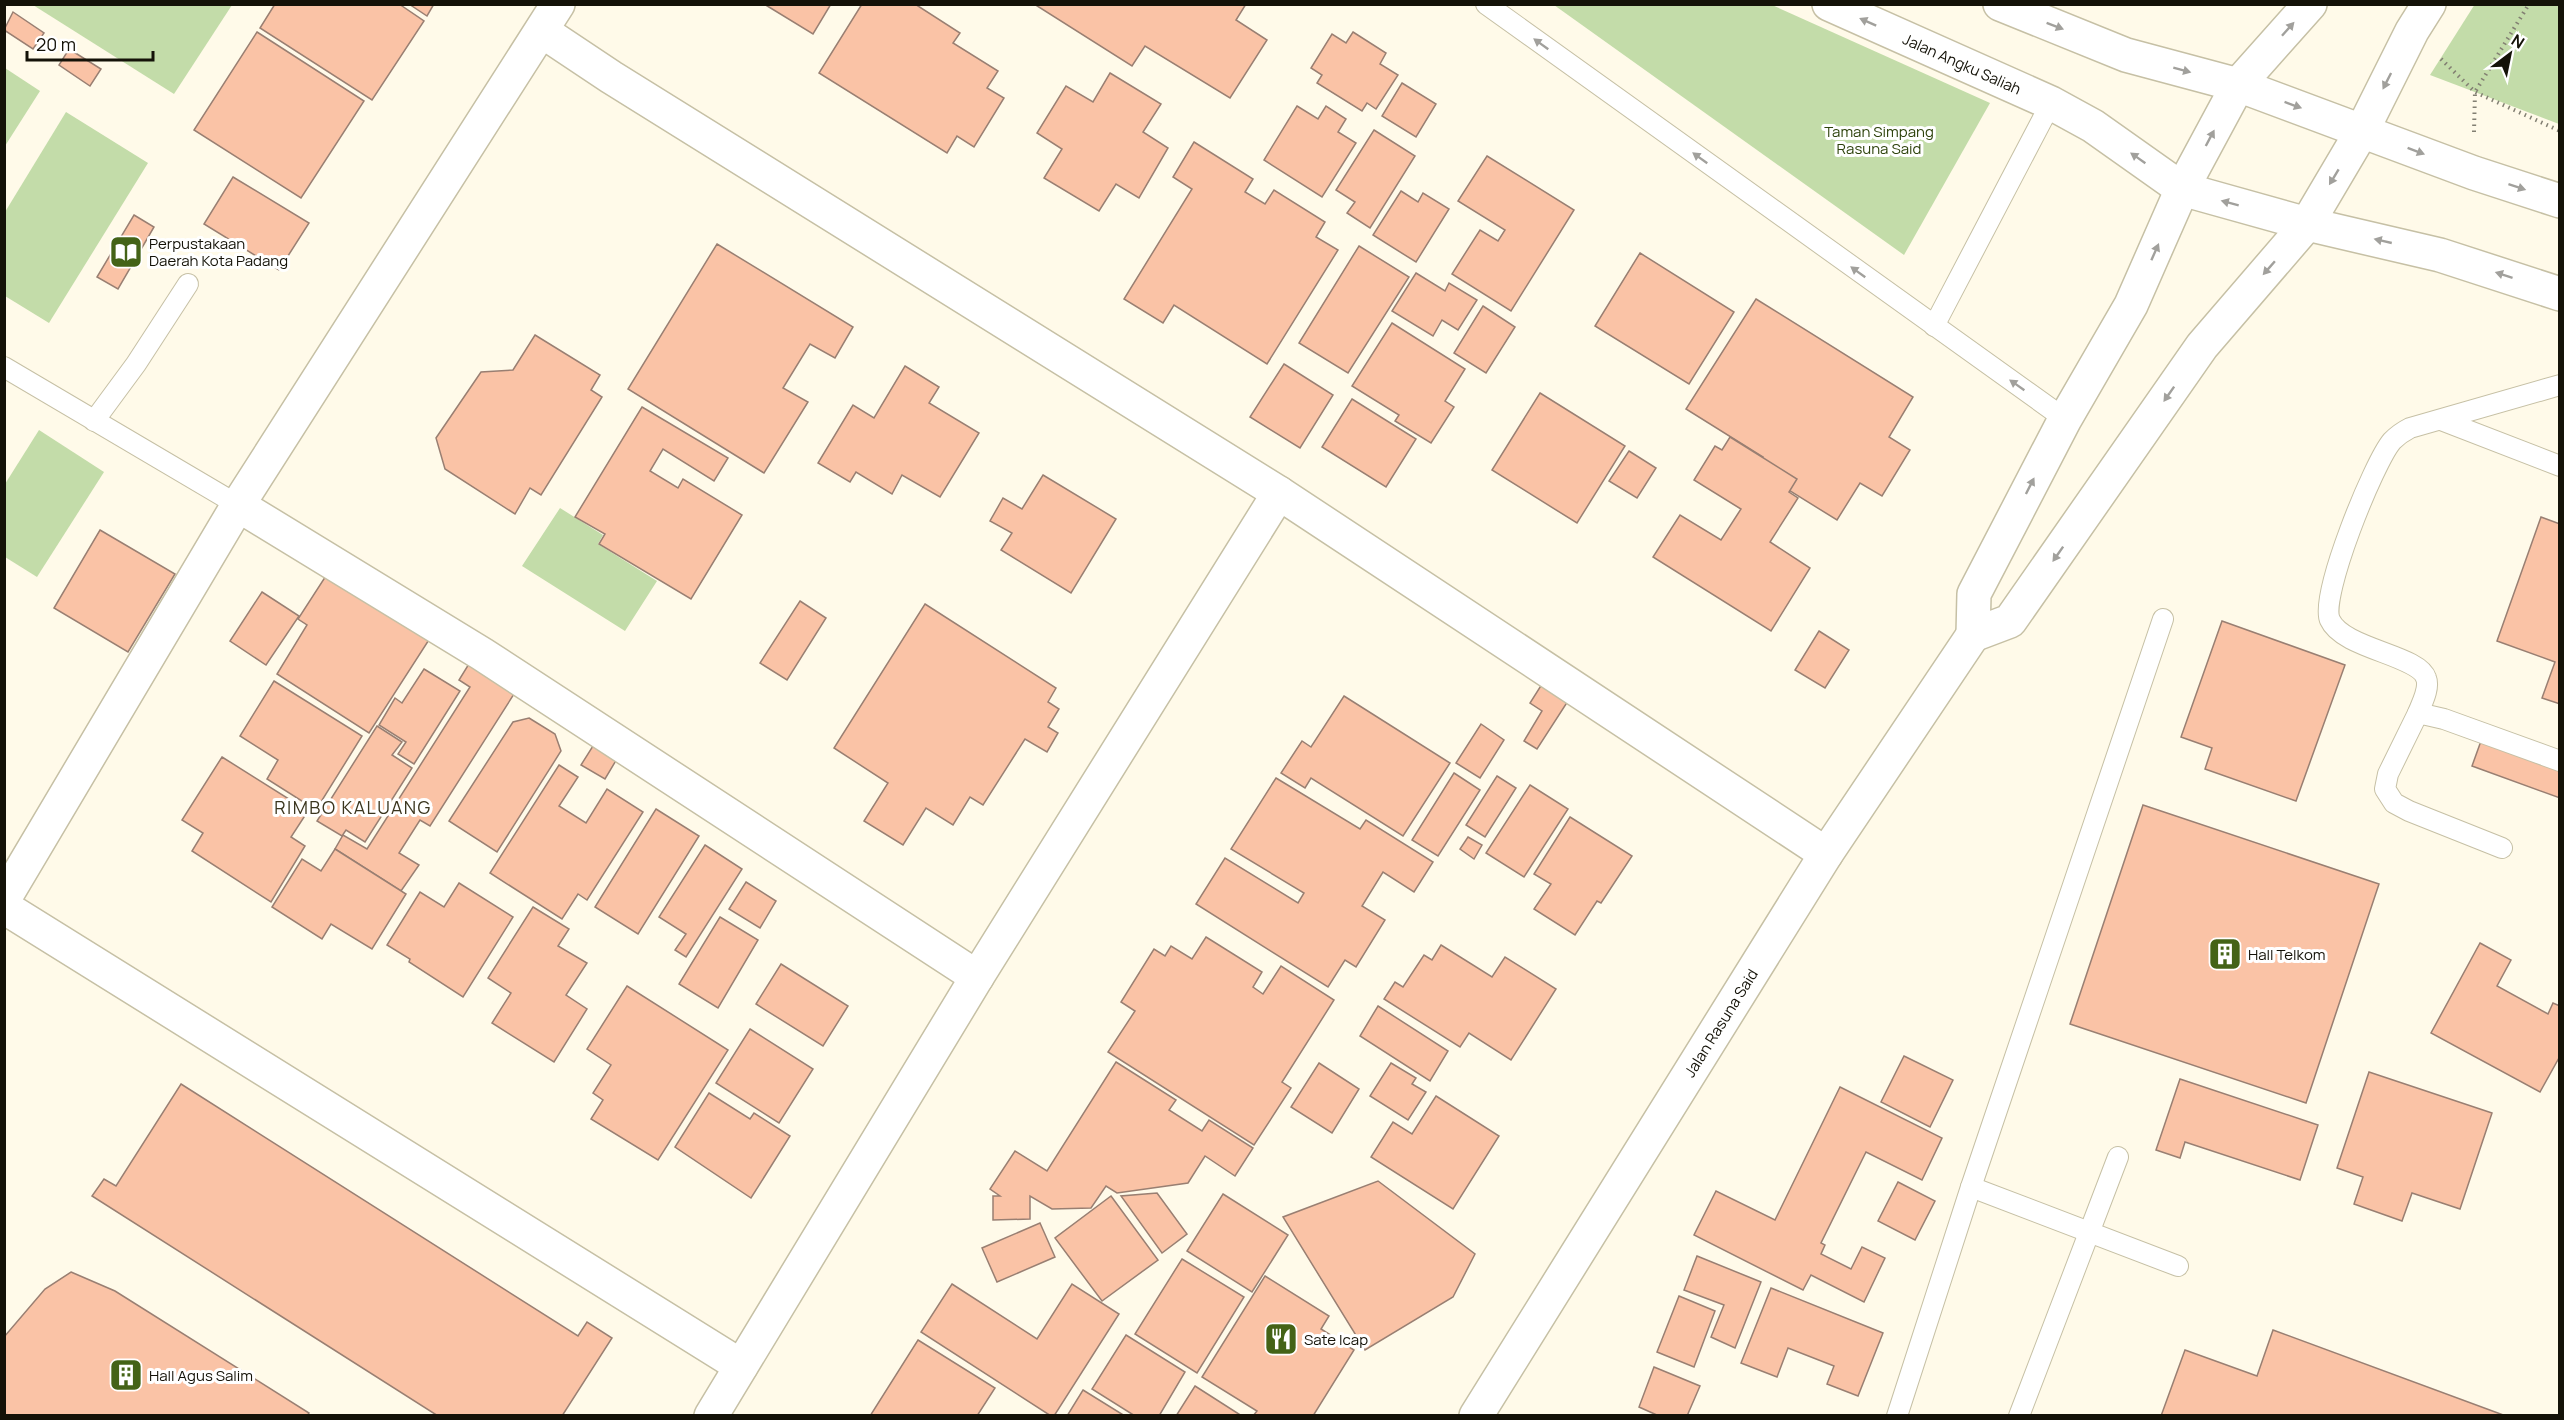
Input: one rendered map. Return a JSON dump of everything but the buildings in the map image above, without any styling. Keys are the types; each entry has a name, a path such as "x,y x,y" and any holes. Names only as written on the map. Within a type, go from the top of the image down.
{"street":[{"name":"Jalan Angku Saliah","path":"1829,4 2051,103 2093,126 2182,189 2307,224 2440,255 2559,294"},
{"path":"2000,4 2126,54 2238,85 2474,173 2559,201"},
{"path":"2310,4 2238,85 2182,189 2131,305 2064,419 1974,594 1973,635 2010,621 2202,346 2307,224 2362,130 2421,18"},
{"path":"4,899 238,506 550,18 611,77 1279,493 1826,854"},
{"path":"711,1416 977,977 1279,493"},
{"path":"238,506 482,654 977,977"},
{"name":"Jalan Rasuna Said","path":"1476,1416 1826,854 1973,635"},
{"path":"4,907 741,1366"}],"lane":[{"path":"1486,4 2064,419"},
{"path":"1934,326 2051,103"},
{"path":"94,421 136,364 188,284"},
{"path":"4,367 238,506"},
{"path":"2502,848 2394,803 2385,789 2388,774 2418,713 2427,689 2427,678 2423,673 2398,659 2346,637 2335,628 2329,619 2328,608 2350,531 2365,493 2392,441 2410,428 2514,396 2559,385"},
{"path":"2441,420 2559,466"},
{"path":"1897,1416 1971,1187 2163,620"},
{"path":"2418,713 2444,719 2559,761"},
{"path":"2019,1416 2118,1157"},
{"path":"1971,1187 2178,1266"}],"path":[{"path":"2475,92 2529,4"},
{"path":"2421,18 2475,92 2559,130"}],"green space":[{"path":"2475,4 2559,5 2559,124 2430,75"},
{"path":"33,5 232,5 174,94"},
{"name":"Taman Simpang Rasuna Said","path":"1554,5 1772,5 1990,103 1904,255"},
{"path":"5,68 40,91 5,146"},
{"path":"66,112 148,163 49,323 5,296 5,212"},
{"path":"39,430 104,472 37,577 5,557 5,484"},
{"path":"560,508 603,535 598,544 657,581 625,631 522,566"}],"place":[{"name":"Perpustakaan Daerah Kota Padang","path":"126,252"},
{"name":"Hall Telkom","path":"2225,954"},
{"name":"Sate Icap","path":"1281,1339"},
{"name":"Hall Agus Salim","path":"126,1375"}],"district":[{"name":"RIMBO KALUANG","path":"353,807"}]}
